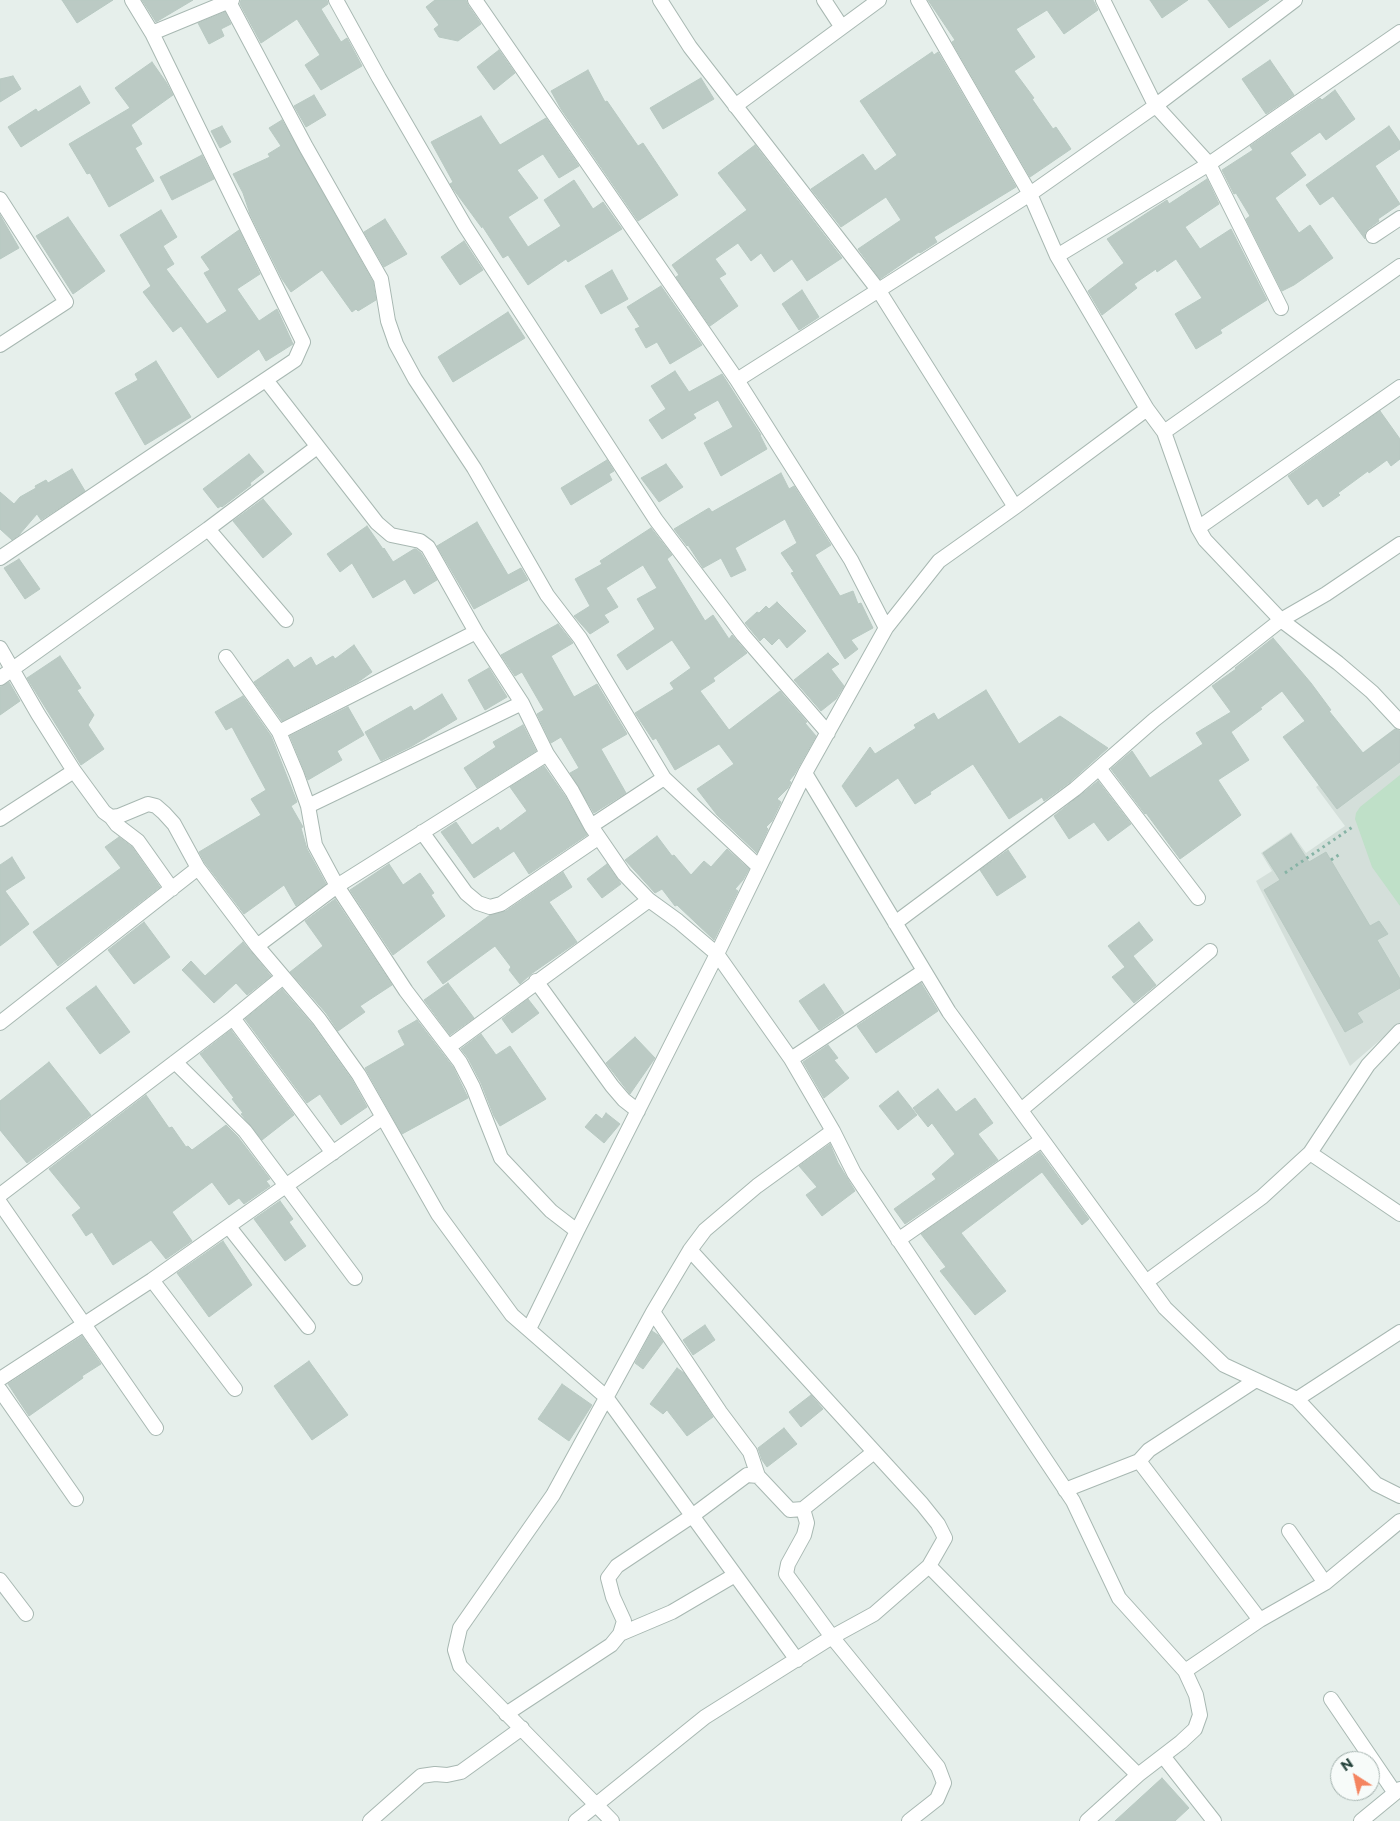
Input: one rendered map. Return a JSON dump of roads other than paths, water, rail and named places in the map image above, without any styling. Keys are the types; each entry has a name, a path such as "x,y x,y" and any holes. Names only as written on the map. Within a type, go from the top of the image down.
{"street":[{"path":"0,558 295,360 303,342 152,33 132,0"},
{"path":"336,0 379,78 466,226 656,520 743,635 828,733"},
{"path":"474,0 737,380 851,560 886,628"},
{"path":"660,0 690,47 880,291 1015,507"},
{"path":"824,0 841,26"},
{"path":"735,106 841,26 879,0"},
{"path":"918,0 1030,194 1058,256 1147,409 1164,432 1198,528 1205,540 1281,620 1359,681 1399,720"},
{"path":"1103,0 1155,105 1209,164 1280,308"},
{"path":"737,380 880,291 1030,194 1155,105 1295,0"},
{"path":"152,33 230,1 306,147 381,279 388,321 396,344 415,379 474,468 547,595 580,638 664,778 759,867"},
{"path":"1058,256 1209,164 1400,32"},
{"path":"0,199 66,302 0,345"},
{"path":"1373,236 1400,218"},
{"path":"1164,432 1400,266"},
{"path":"266,380 377,523 391,535 420,541 428,547 476,632 522,703 547,754 595,832 624,874 648,900 678,920 717,954 791,1059 833,1131 854,1173 1073,1501 1120,1598 1185,1670 1196,1695 1200,1715 1195,1729 1138,1775 1087,1821"},
{"path":"1198,528 1400,386"},
{"path":"529,1329 717,954 805,773 886,628 939,561 1147,409"},
{"path":"0,678 208,530 317,447"},
{"path":"208,530 286,620"},
{"path":"895,923 1076,789 1154,720 1281,620 1326,594 1400,544"},
{"path":"279,732 476,632"},
{"path":"0,648 74,771 98,806 111,816 117,825 138,841 172,889"},
{"path":"226,657 279,732 308,806 315,845 337,886 406,991 450,1046 460,1062 473,1087 501,1158 551,1211 577,1231"},
{"path":"308,806 522,703"},
{"path":"257,946 337,886 547,754"},
{"path":"1099,768 1198,898"},
{"path":"0,820 74,771"},
{"path":"805,773 949,1012 1165,1308 1224,1365 1297,1399 1376,1484 1400,1496"},
{"path":"422,832 466,893 478,904 490,907 502,904 664,778"},
{"path":"111,816 120,816 148,804 156,806 174,824 198,868 257,946 319,1020 360,1075 382,1118 438,1214 512,1315 606,1396 797,1660"},
{"path":"0,1023 198,868"},
{"path":"450,1046 648,900"},
{"path":"1020,1110 1210,951"},
{"path":"791,1059 924,970"},
{"path":"0,1195 233,1018 282,977"},
{"path":"536,981 612,1086 624,1100 638,1111"},
{"path":"233,1018 333,1154"},
{"path":"1146,1282 1262,1197 1310,1153 1368,1065 1400,1032"},
{"path":"175,1062 245,1131 355,1278"},
{"path":"0,1379 152,1280 382,1118"},
{"path":"612,1821 460,1666 455,1650 460,1628 553,1494 652,1312 690,1250 705,1230 756,1186 833,1131"},
{"path":"898,1240 1042,1140"},
{"path":"1310,1153 1400,1214"},
{"path":"0,1203 156,1428"},
{"path":"229,1227 308,1327"},
{"path":"576,1821 705,1717 832,1637 874,1614 929,1566 945,1538 938,1524 690,1250"},
{"path":"152,1280 234,1389"},
{"path":"652,1312 720,1412 750,1452 758,1476 790,1510 803,1509 874,1452"},
{"path":"1297,1399 1400,1332"},
{"path":"1065,1490 1139,1461 1149,1450 1256,1380"},
{"path":"0,1390 76,1498"},
{"path":"1139,1461 1260,1620"},
{"path":"506,1714 611,1645 620,1634 624,1621 613,1597 608,1578 617,1566 692,1516 747,1475 758,1476"},
{"path":"803,1509 807,1523 804,1535 788,1564 786,1574 832,1637 938,1767 944,1783 937,1799 909,1821"},
{"path":"1185,1670 1260,1620 1325,1583 1400,1520"},
{"path":"1289,1532 1325,1583"},
{"path":"929,1566 1138,1775"},
{"path":"620,1634 672,1612 735,1575"},
{"path":"0,1580 26,1614"},
{"path":"1331,1699 1398,1791 1361,1821"},
{"path":"370,1821 421,1776 447,1775 461,1772 522,1728"},
{"path":"1163,1756 1211,1816 1196,1821"}]}
